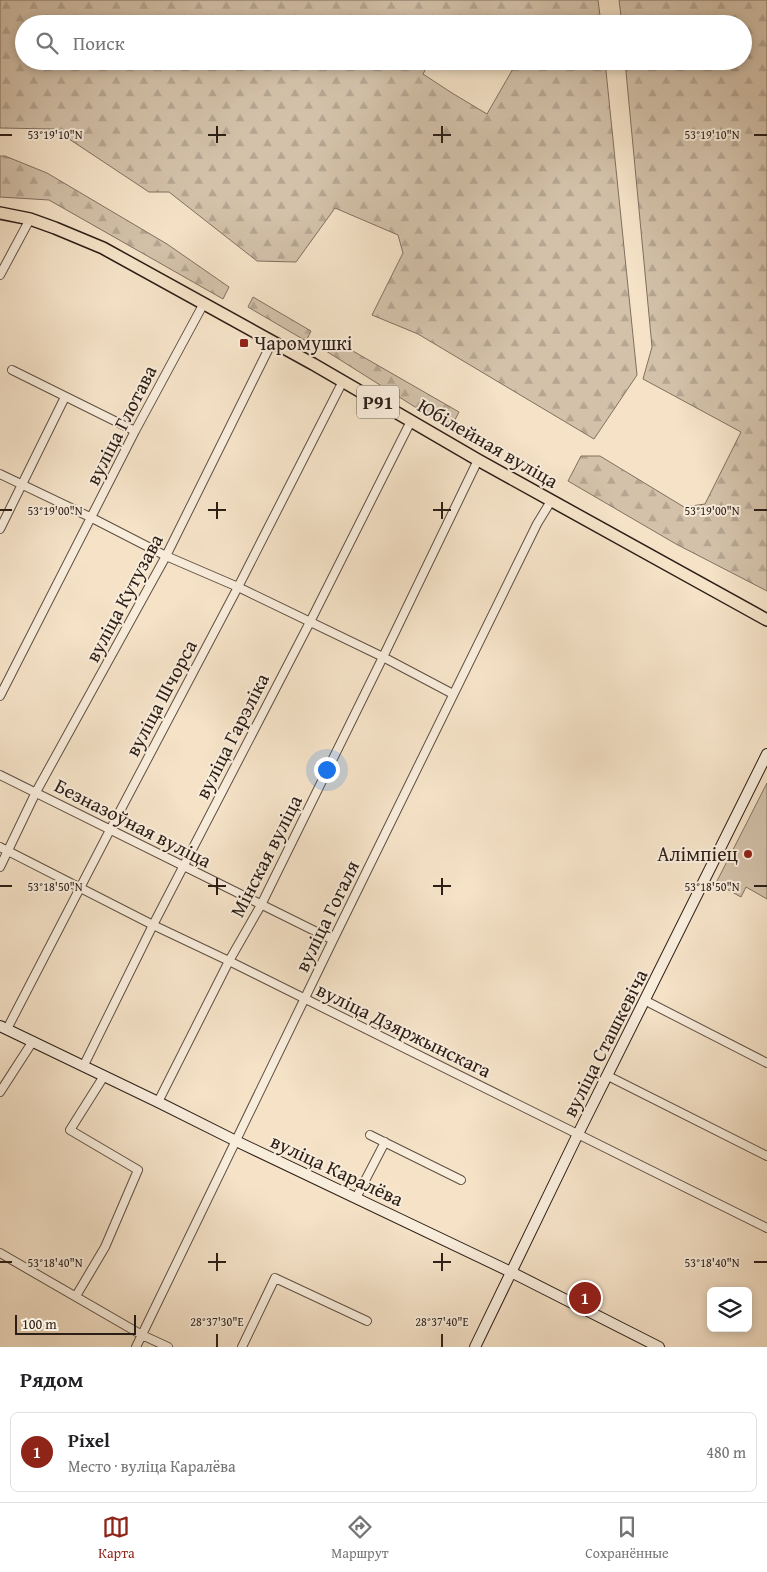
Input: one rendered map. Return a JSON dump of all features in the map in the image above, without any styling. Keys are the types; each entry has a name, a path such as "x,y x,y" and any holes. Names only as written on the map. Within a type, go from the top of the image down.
{"main road":[{"name":"Р91","path":"0,213 30,219"},
{"name":"Юбілейная вуліца","path":"30,219 103,248 343,381 551,501 767,620"}],"street":[{"path":"0,275 30,219"},
{"name":"вуліца Глотава","path":"0,696 135,431 204,303"},
{"name":"вуліца Кутузава","path":"0,867 4,849 166,556 272,342"},
{"path":"12,370 135,431"},
{"name":"вуліца Шчорса","path":"4,1028 80,889 343,381"},
{"path":"0,529 65,397"},
{"name":"вуліца Гарэліка","path":"84,1066 153,925 310,622 411,421"},
{"name":"Мінская вуліца","path":"158,1102 229,961 261,905 478,460"},
{"path":"0,474 166,556 238,587 383,657 453,694"},
{"name":"вуліца Гогаля","path":"136,1347 453,694 537,524 551,501"},
{"name":"вуліца Сташкевіча","path":"475,1347 578,1134 646,1001 767,754"},
{"name":"Безназоўная вуліца","path":"0,775 333,940"},
{"name":"вуліца Дзяржынскага","path":"4,849 80,889 767,1228"},
{"path":"646,1001 767,1063"},
{"name":"вуліца Каралёва","path":"4,1028 511,1272 659,1347"},
{"path":"0,1092 33,1041"},
{"path":"76,1296 105,1247 138,1170 70,1130 104,1076"},
{"path":"608,1076 767,1156"},
{"path":"370,1135 461,1180"},
{"path":"356,1198 385,1142"},
{"path":"0,1253 142,1335 168,1347"},
{"path":"242,1347 275,1278 367,1321"}],"green space":[{"path":"0,0 598,0 600,15 15,15 15,70 425,70 423,74 487,114 512,70 606,70 637,375 594,439 418,334 372,315 403,253 398,235 335,208 296,262 257,261 169,192 149,192 54,129 0,128"},
{"path":"619,0 767,0 767,591 676,544 568,481 581,456 600,456 684,507 705,504 741,432 643,379 652,347 626,70 752,70 752,15 621,15"},
{"path":"0,156 5,156 47,173 167,244 229,287 223,299 49,200 0,197"},
{"path":"253,297 311,331 306,341 248,307"},
{"path":"332,339 459,412 450,429 326,351"},
{"name":"Алімпіец","path":"767,783 767,899 746,887 741,897 716,883"}],"place":[{"name":"Чаромушкі","path":"244,343"},
{"name":"Алімпіец","path":"748,854"},
{"name":"Pixel","path":"585,1298"}]}
